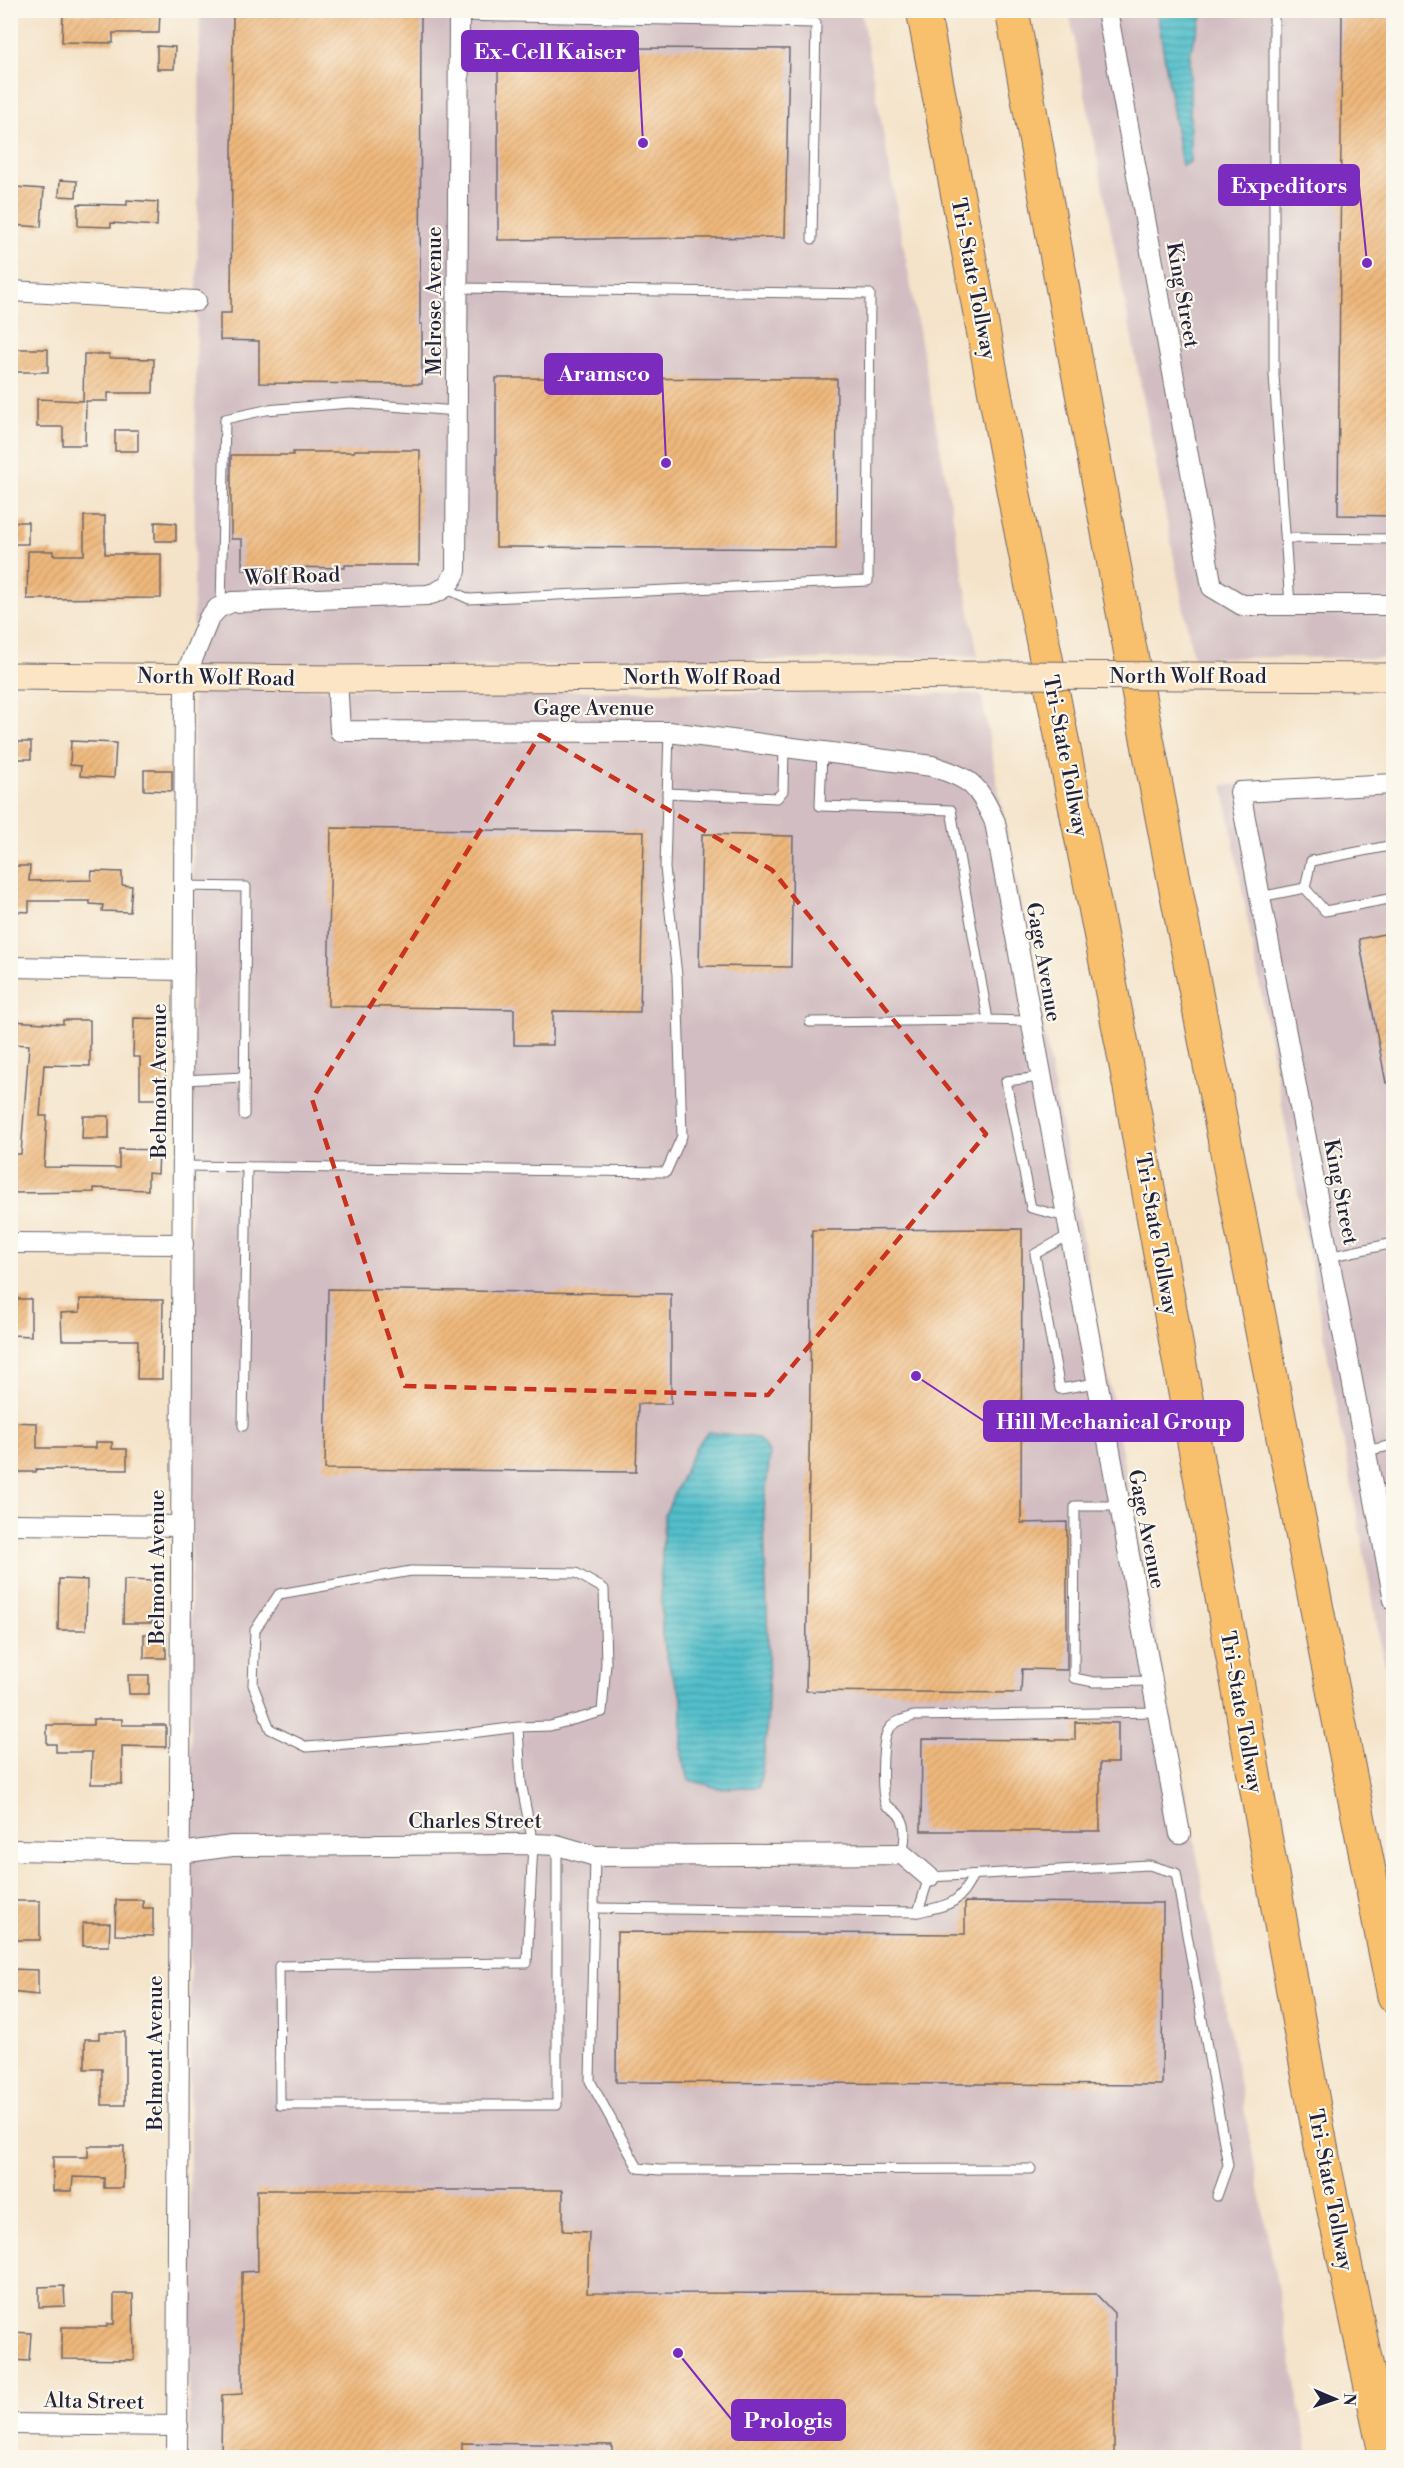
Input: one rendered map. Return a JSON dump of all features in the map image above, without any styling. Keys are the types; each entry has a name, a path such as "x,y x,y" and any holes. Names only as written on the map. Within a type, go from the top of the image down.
{"highway":[{"name":"Tri-State Tollway","path":"923,10 1018,516 1124,1049 1325,2168 1386,2457"},
{"path":"1012,10 1123,613 1269,1369 1394,1996"}],"main road":[{"name":"North Wolf Road","path":"10,676 338,679 994,675 1394,677"}],"street":[{"name":"King Street","path":"1107,10 1212,587 1242,604 1290,605"},
{"name":"Melrose Avenue","path":"444,588 452,581 456,571 459,13"},
{"path":"10,291 196,301"},
{"name":"Wolf Road","path":"185,677 209,618 220,607 232,602 427,595 444,588"},
{"path":"1290,605 1394,605"},
{"name":"Belmont Avenue","path":"177,2457 185,677"},
{"name":"Gage Avenue","path":"338,679 340,731 669,732 932,766 958,774 980,792 994,822 1180,1834"},
{"name":"King Street","path":"1392,1588 1240,792 1394,784"},
{"path":"10,967 184,970"},
{"path":"10,1243 183,1244"},
{"path":"10,1524 181,1526"},
{"name":"Charles Street","path":"10,1850 180,1853 232,1846 533,1844 557,1845 595,1856 902,1854"},
{"path":"902,1854 929,1877"},
{"name":"Alta Street","path":"10,2424 178,2426"}],"lane":[{"path":"1274,10 1274,375 1290,605"},
{"path":"459,13 816,23 812,240"},
{"path":"444,588 469,599 868,581 870,294 458,288"},
{"path":"220,607 225,418 266,410 350,403 457,411"},
{"path":"1286,538 1394,539"},
{"path":"183,1166 666,1172 682,1136 676,975 665,868 669,732"},
{"path":"667,793 777,798 783,791 784,747"},
{"path":"822,752 820,807 951,810 988,1020"},
{"path":"1305,888 1311,861 1394,845"},
{"path":"184,886 246,887 244,1115"},
{"path":"1260,897 1305,888"},
{"path":"1305,888 1325,911 1394,898"},
{"path":"810,1022 1030,1021"},
{"path":"183,1080 244,1077"},
{"path":"1041,1077 1006,1081 1031,1208 1068,1226 1035,1254 1060,1389 1096,1383"},
{"path":"243,1426 247,1167"},
{"path":"1328,1257 1394,1243"},
{"path":"1365,1451 1394,1445"},
{"path":"1119,1506 1075,1506 1074,1678 1094,1682 1151,1681"},
{"path":"411,1571 576,1573 604,1589 606,1663 602,1712 550,1726 518,1727 448,1736 307,1747 270,1729 253,1685 255,1630 279,1594 411,1571"},
{"path":"902,1854 906,1837 903,1822 899,1813 885,1805 882,1794 886,1732 894,1723 914,1716 1157,1712"},
{"path":"518,1727 521,1782 533,1844 527,1963 279,1966 280,2105 556,2105 557,1845"},
{"path":"595,1856 590,2081 638,2168 659,2170 1030,2169"},
{"path":"918,1912 929,1877 1149,1865 1176,1874 1228,2165 1217,2196"},
{"path":"595,1908 918,1912 946,1906 959,1900 973,1875"}],"highlighted area":[{"path":"540,735 772,870 986,1134 768,1395 405,1386 312,1099"}],"shaded area":[{"path":"200,11 861,11 978,656 193,672"},
{"path":"1069,11 1393,11 1393,658 1193,657"},
{"path":"193,688 981,694 1309,2457 189,2458"},
{"path":"1393,782 1393,1711 1223,785"}],"water":[{"path":"1157,11 1204,11 1190,52 1190,162 1182,166"},
{"path":"708,1432 758,1438 770,1454 764,1518 768,1652 767,1720 759,1787 718,1788 689,1780 682,1755 682,1697 671,1672 662,1636 661,1576 664,1517 695,1448"}],"building":[{"path":"233,10 421,10 420,324 422,324 422,384 259,383 259,341 220,340 220,313 231,313"},
{"path":"1342,10 1394,10 1394,516 1338,515"},
{"path":"126,11 160,11 159,33 113,33 113,43 62,42 63,13 126,14"},
{"path":"157,46 175,47 174,69 157,69"},
{"path":"498,47 789,49 785,237 498,240"},
{"path":"60,180 77,181 76,197 59,196"},
{"path":"15,187 44,189 41,227 13,225"},
{"path":"127,200 158,202 157,226 111,223 111,227 78,226 78,204 127,205"},
{"path":"16,349 48,349 48,372 16,372"},
{"path":"84,354 109,354 109,358 154,359 153,393 108,393 108,401 86,401 85,445 63,445 63,427 37,427 37,399 83,401"},
{"path":"496,378 837,379 836,549 496,547"},
{"path":"115,430 138,430 138,451 115,451"},
{"path":"355,450 420,450 419,565 345,565 345,568 283,567 283,570 242,570 242,539 231,539 231,455 293,455 293,452 354,452"},
{"path":"84,516 105,516 105,554 161,554 161,598 27,599 28,551 53,551 53,555 84,555"},
{"path":"11,522 28,522 28,544 11,544"},
{"path":"155,522 176,523 176,541 155,541"},
{"path":"71,741 116,743 114,778 80,776 81,766 70,765"},
{"path":"10,742 31,742 31,759 10,759"},
{"path":"144,770 172,770 172,791 144,790"},
{"path":"331,828 644,832 640,1012 553,1011 553,1045 514,1045 514,1009 328,1006"},
{"path":"702,834 793,836 791,967 699,966"},
{"path":"10,866 30,866 29,881 91,880 92,871 122,872 122,885 132,886 130,912 102,911 103,905 90,904 90,901 29,901 29,912 10,911"},
{"path":"1394,932 1394,1082 1386,1083 1359,939"},
{"path":"134,1018 165,1019 165,1099 140,1099 140,1057 133,1057"},
{"path":"63,1020 90,1020 90,1066 44,1065 40,1116 47,1116 44,1167 119,1168 119,1149 159,1150 158,1174 148,1173 148,1190 94,1188 94,1192 10,1193 10,1154 21,1154 29,1045 10,1044 10,1021 63,1024"},
{"path":"83,1116 109,1116 109,1139 82,1139"},
{"path":"1022,1229 1021,1523 1067,1522 1067,1670 1022,1669 1021,1693 806,1691 812,1230"},
{"path":"328,1289 671,1294 671,1404 638,1404 636,1472 325,1469"},
{"path":"10,1299 31,1299 31,1336 10,1335"},
{"path":"80,1299 163,1300 162,1379 137,1379 138,1340 62,1340 61,1313 80,1312"},
{"path":"10,1422 37,1423 37,1448 96,1448 96,1442 112,1442 112,1449 127,1449 127,1470 36,1469 36,1472 10,1472"},
{"path":"59,1579 87,1580 86,1630 58,1630"},
{"path":"124,1580 153,1581 152,1623 123,1623"},
{"path":"144,1634 166,1634 166,1658 144,1658"},
{"path":"128,1675 149,1675 149,1694 129,1694"},
{"path":"93,1719 122,1719 122,1725 166,1725 166,1747 122,1746 122,1784 91,1784 92,1752 56,1752 56,1744 47,1744 47,1725 93,1725"},
{"path":"1075,1722 1118,1723 1118,1763 1100,1763 1100,1831 921,1831 922,1739 1075,1740"},
{"path":"116,1900 143,1900 143,1908 153,1908 153,1936 115,1935"},
{"path":"14,1901 40,1901 40,1940 14,1940"},
{"path":"965,1902 1163,1903 1162,2085 616,2082 617,1932 965,1934"},
{"path":"83,1923 110,1923 109,1946 83,1946"},
{"path":"10,1969 38,1970 38,1995 10,1992"},
{"path":"99,2032 125,2032 125,2105 102,2105 102,2069 85,2069 85,2039 99,2039"},
{"path":"88,2146 124,2146 123,2188 104,2188 104,2178 73,2177 72,2191 53,2191 53,2157 88,2157"},
{"path":"257,2190 563,2190 563,2231 589,2232 587,2293 1096,2294 1114,2313 1114,2456 931,2457 931,2455 848,2454 848,2457 612,2457 612,2445 462,2443 462,2457 249,2457 249,2452 221,2453 222,2395 242,2394 242,2272 258,2271"},
{"path":"64,2286 65,2306 39,2307 39,2287"},
{"path":"114,2294 133,2294 134,2360 62,2359 62,2327 107,2327 107,2324 114,2324"},
{"path":"10,2332 31,2333 29,2361 10,2360"}],"place":[{"name":"Ex-Cell Kaiser","path":"643,143"},
{"name":"Expeditors","path":"1367,263"},
{"name":"Aramsco","path":"666,463"},
{"name":"Hill Mechanical Group","path":"916,1376"},
{"name":"Prologis","path":"678,2353"}]}
